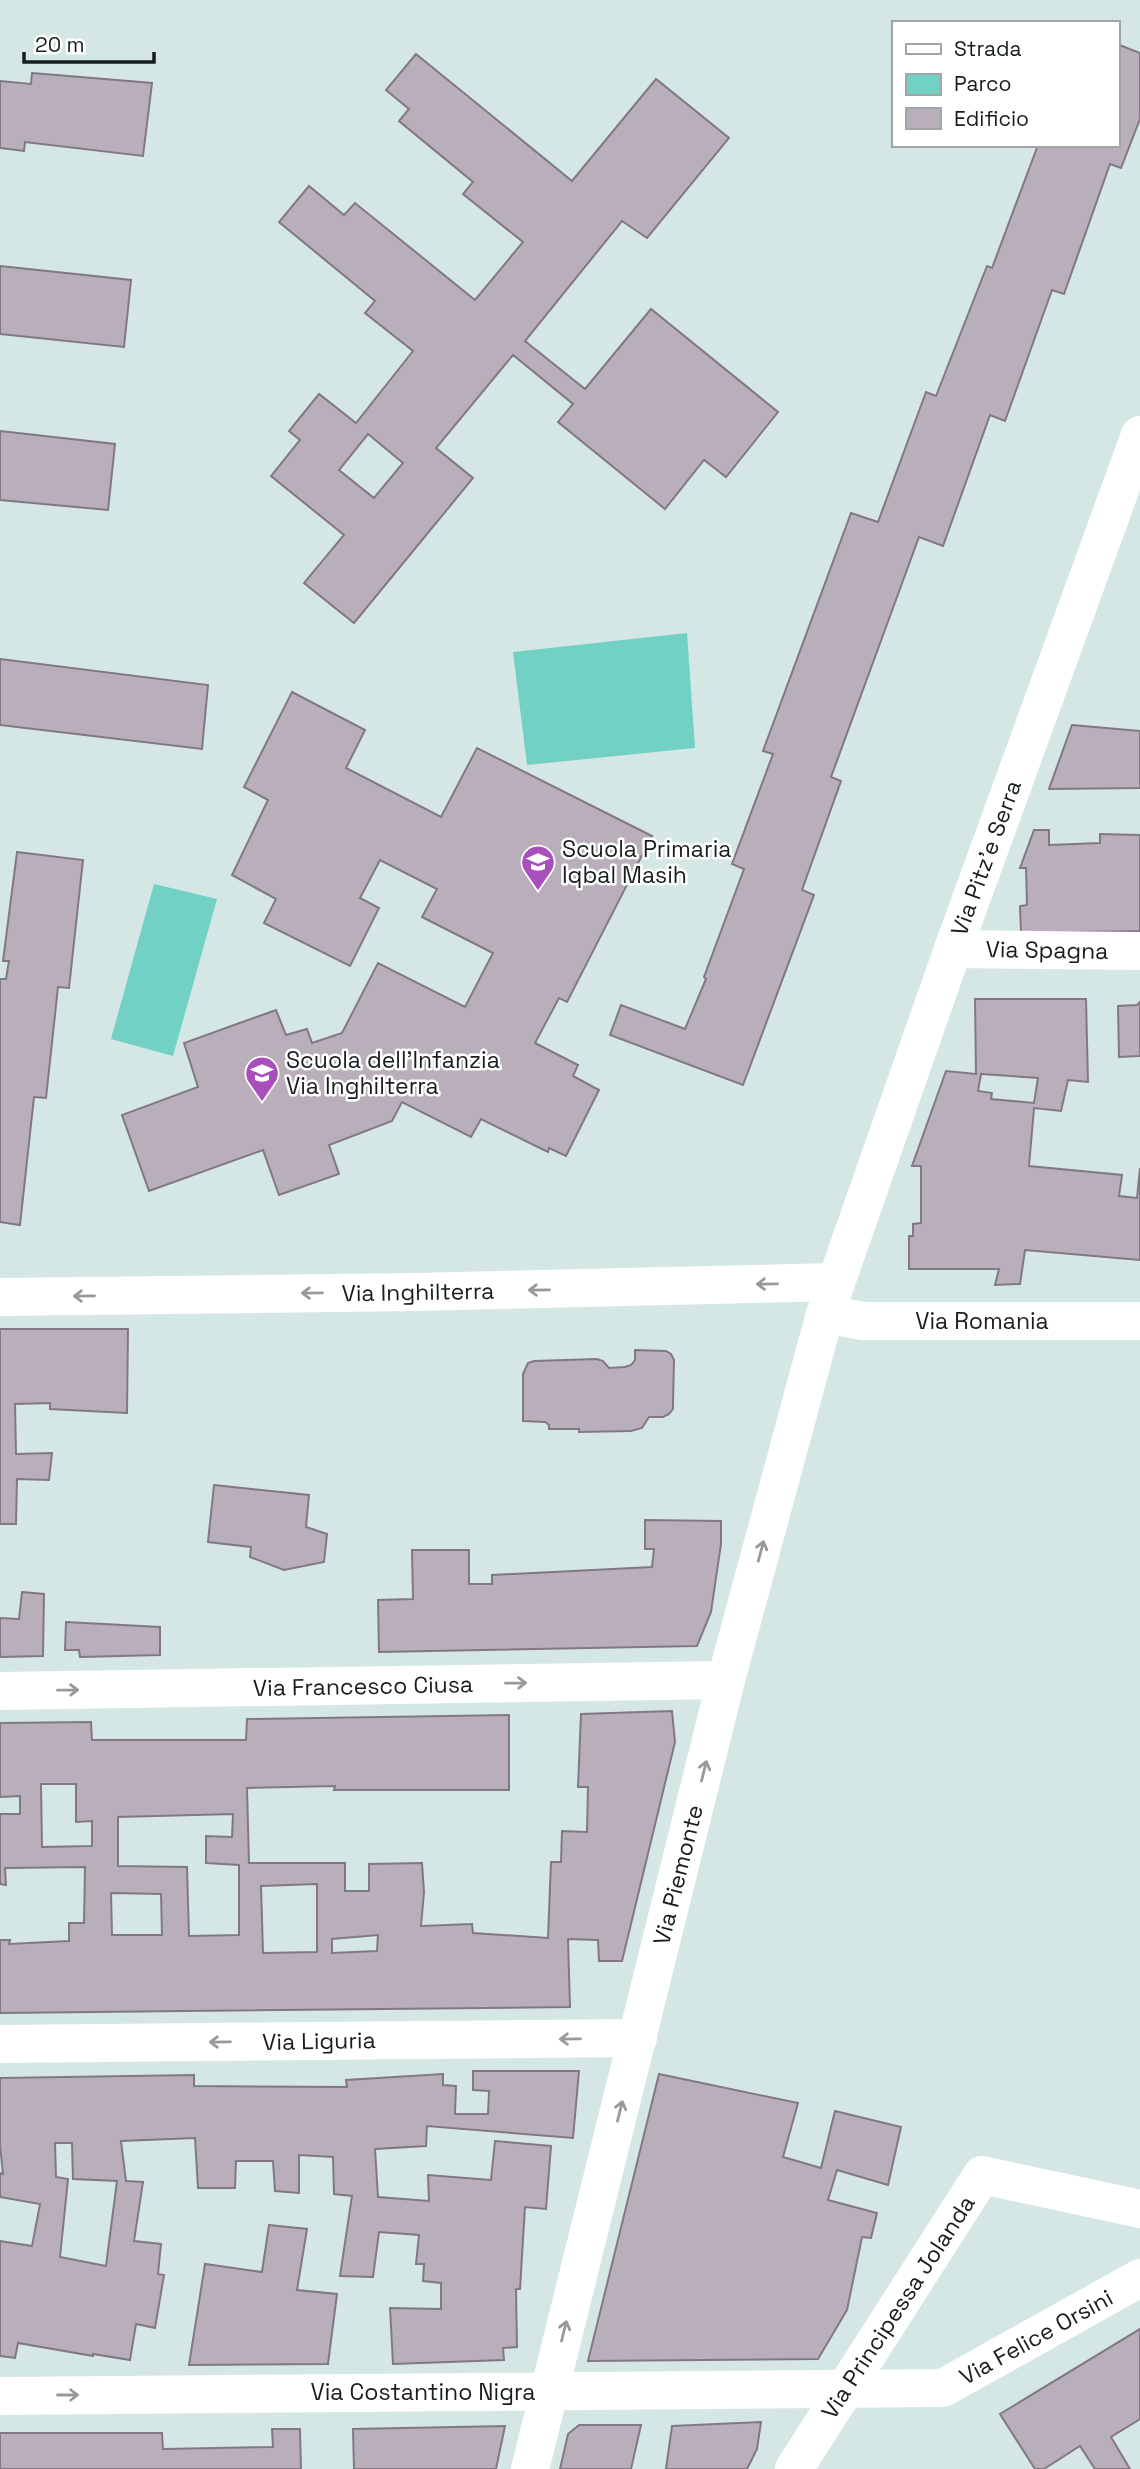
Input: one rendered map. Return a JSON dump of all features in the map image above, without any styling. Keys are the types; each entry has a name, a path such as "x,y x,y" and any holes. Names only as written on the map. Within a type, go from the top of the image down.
{"street":[{"name":"Via Pitz'e Serra","path":"830,1298 953,949 1140,435"},
{"name":"Via Spagna","path":"953,949 1140,951"},
{"name":"Via Inghilterra","path":"0,1297 415,1292 830,1298"},
{"name":"Via Romania","path":"830,1298 863,1321 1140,1321"},
{"name":"Via Piemonte","path":"530,2469 726,1680 830,1298"},
{"name":"Via Francesco Ciusa","path":"0,1691 726,1680"},
{"name":"Via Liguria","path":"0,2045 638,2038"},
{"name":"Via Principessa Jolanda","path":"794,2469 982,2175 1140,2208"},
{"name":"Via Felice Orsini","path":"845,2388 943,2388 1140,2278"},
{"name":"Via Costantino Nigra","path":"0,2396 845,2388"}],"green space":[{"path":"687,633 695,748 527,765 513,652"},
{"path":"154,884 217,899 173,1056 111,1039"}],"building":[{"path":"1119,45 1140,53 1140,119 1121,168 1110,164 1064,294 1052,290 1005,421 990,415 943,546 919,537 831,777 841,781 802,890 814,895 743,1085 610,1035 621,1005 685,1029 706,979 704,977 744,869 732,864 773,754 763,751 851,513 878,522 926,392 936,396 987,266 992,268 1037,147 1119,147"},
{"path":"416,54 572,181 656,79 729,138 647,238 622,221 525,341 585,389 651,309 778,412 726,477 704,460 665,509 558,422 573,404 513,355 436,448 473,478 354,623 304,583 344,535 271,476 300,440 289,431 319,394 356,423 413,351 365,313 375,301 279,222 309,186 344,215 355,203 475,300 523,242 463,194 473,182 399,121 409,109 386,90","holes":["368,434 403,463 374,498 339,470"]},
{"path":"32,73 152,83 143,156 25,142 24,151 0,148 0,81 31,84"},
{"path":"0,266 131,280 124,347 0,334"},
{"path":"0,431 115,444 108,510 0,500"},
{"path":"0,659 208,685 202,749 0,725"},
{"path":"292,692 365,730 346,768 441,817 477,748 652,836 567,1002 559,998 535,1043 578,1065 573,1076 599,1090 566,1156 549,1148 548,1152 481,1119 471,1137 402,1102 392,1121 329,1145 339,1174 279,1195 263,1150 149,1191 122,1115 198,1087 184,1043 276,1010 286,1035 307,1029 312,1043 342,1033 378,963 465,1007 493,953 422,917 437,889 380,860 360,898 379,908 350,966 264,923 276,899 232,875 268,800 244,787"},
{"path":"1072,725 1140,731 1140,788 1049,789"},
{"path":"1034,830 1049,830 1049,845 1100,843 1100,834 1140,835 1140,931 1021,933 1020,906 1027,905 1026,868 1020,868"},
{"path":"17,852 83,860 69,988 58,987 46,1098 34,1097 20,1225 0,1222 0,979 6,979 9,961 3,961"},
{"path":"975,999 1086,999 1088,1082 1068,1080 1061,1111 1034,1108 1029,1166 1122,1175 1119,1196 1137,1198 1140,1168 1140,1260 1025,1250 1020,1284 995,1285 999,1269 909,1269 909,1236 913,1236 913,1224 921,1223 921,1166 912,1166 946,1071 976,1074","holes":["981,1074 1038,1078 1034,1103 991,1099 992,1093 978,1091"]},
{"path":"1140,1002 1140,1056 1119,1057 1118,1006 1137,1005"},
{"path":"0,1329 128,1329 127,1413 50,1409 50,1403 15,1404 16,1454 52,1453 49,1480 17,1479 16,1524 0,1524"},
{"path":"635,1350 666,1351 671,1354 674,1360 673,1409 669,1414 649,1417 642,1428 631,1431 579,1432 579,1429 549,1429 545,1422 523,1421 523,1374 528,1363 597,1359 609,1368 625,1367 635,1360"},
{"path":"214,1485 309,1495 306,1527 327,1534 324,1562 284,1570 250,1557 251,1547 208,1542"},
{"path":"645,1520 721,1521 721,1544 711,1612 697,1646 379,1652 378,1600 413,1599 412,1550 469,1550 469,1584 492,1584 492,1575 652,1567 654,1549 645,1549"},
{"path":"22,1592 44,1594 43,1656 0,1657 0,1618 19,1619"},
{"path":"66,1622 160,1627 160,1655 80,1657 79,1650 65,1650"},
{"path":"672,1711 675,1742 622,1961 599,1961 598,1940 568,1939 570,2007 0,2013 0,1940 10,1940 9,1944 69,1941 69,1923 84,1923 85,1867 5,1868 6,1885 0,1884 0,1814 20,1814 20,1796 0,1797 0,1723 91,1722 92,1740 246,1740 247,1719 509,1715 509,1790 334,1790 335,1786 247,1788 249,1863 345,1863 345,1891 369,1891 369,1864 422,1863 424,1892 421,1926 472,1924 473,1933 548,1938 551,1862 561,1862 562,1831 587,1832 588,1787 578,1787 581,1714","holes":["41,1784 76,1784 76,1822 92,1821 92,1846 42,1847","233,1814 232,1837 206,1836 206,1863 239,1865 239,1935 189,1936 187,1867 118,1866 118,1817","317,1884 317,1952 263,1953 261,1886","111,1893 161,1894 162,1935 112,1935","378,1935 377,1951 332,1953 332,1939"]},
{"path":"473,2071 579,2071 573,2138 427,2126 426,2146 375,2149 378,2197 429,2201 428,2175 491,2180 495,2141 551,2146 546,2209 525,2207 520,2289 516,2289 517,2347 503,2348 504,2360 393,2364 390,2308 441,2309 441,2283 423,2281 424,2264 416,2264 419,2235 379,2232 373,2277 340,2276 352,2196 334,2194 333,2157 299,2155 299,2193 275,2191 273,2161 236,2161 235,2188 198,2188 195,2138 121,2141 126,2181 143,2182 134,2241 161,2244 158,2274 164,2275 155,2328 136,2324 130,2360 18,2343 15,2358 0,2356 0,2241 32,2246 40,2204 0,2197 0,2173 3,2174 0,2078 194,2075 194,2086 347,2087 346,2080 443,2074 443,2085 456,2086 455,2114 488,2114 489,2091 473,2090","holes":["55,2143 72,2143 73,2179 117,2181 106,2266 60,2257 68,2179 56,2177"]},
{"path":"659,2074 798,2103 783,2157 821,2168 835,2111 901,2127 888,2185 837,2170 828,2200 877,2213 871,2238 862,2237 847,2310 818,2359 588,2361"},
{"path":"269,2225 307,2229 297,2290 337,2294 328,2364 189,2365 205,2264 262,2272"},
{"path":"1140,2329 1140,2419 1111,2437 1130,2469 1095,2469 1080,2446 1044,2469 1035,2469 1000,2414"},
{"path":"761,2422 757,2449 747,2469 666,2469 672,2426"},
{"path":"579,2425 641,2425 631,2469 560,2469 568,2434"},
{"path":"505,2426 496,2469 354,2469 353,2429"},
{"path":"272,2429 300,2429 301,2469 0,2469 0,2433 162,2433 163,2449 273,2447"}],"place":[{"name":"Scuola Primaria Iqbal Masih","path":"538,892"},
{"name":"Scuola dell'Infanzia Via Inghilterra","path":"262,1103"}]}
